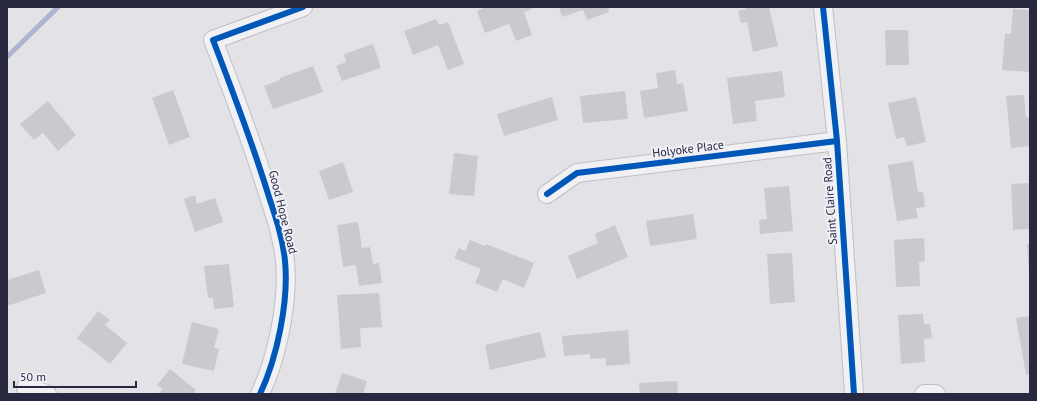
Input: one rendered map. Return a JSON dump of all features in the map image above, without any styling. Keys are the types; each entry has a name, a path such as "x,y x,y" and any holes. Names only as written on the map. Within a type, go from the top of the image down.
{"street":[{"name":"Good Hope Road","path":"260,394 273,357 276,343 285,284 285,261 280,232 259,160 213,40 303,7"},
{"name":"Saint Claire Road","path":"823,7 838,142 854,394"},
{"name":"Holyoke Place","path":"547,194 577,173 838,142"},
{"path":"26,388 47,394"},
{"path":"924,394 936,394"}],"building":[{"path":"486,7 531,7 532,9 524,12 532,35 516,41 509,24 485,33 477,11"},
{"path":"559,7 608,7 609,12 587,20 583,10 562,17"},
{"path":"746,7 769,7 778,46 753,52 747,22 741,23 738,11 746,9"},
{"path":"1013,9 1030,10 1030,72 1002,70 1005,34 1011,34"},
{"path":"436,19 439,25 448,22 464,64 448,70 438,45 413,55 404,31"},
{"path":"885,30 908,30 909,65 886,65"},
{"path":"373,44 381,68 342,81 336,66 346,62 344,54"},
{"path":"313,66 323,92 273,109 264,86 280,80 280,78"},
{"path":"675,70 677,84 683,83 688,111 644,118 640,91 658,88 656,73"},
{"path":"782,71 785,97 755,101 757,121 733,124 727,78"},
{"path":"173,90 190,137 169,145 152,98"},
{"path":"625,91 628,119 583,123 580,96"},
{"path":"1024,95 1026,117 1030,117 1030,146 1011,148 1006,96"},
{"path":"552,97 558,120 504,136 497,114"},
{"path":"916,97 926,142 907,146 904,137 896,139 888,103"},
{"path":"48,101 76,135 58,151 43,133 34,140 20,124"},
{"path":"454,153 478,156 474,196 449,194"},
{"path":"913,161 918,192 923,192 925,207 916,208 918,218 897,221 888,165"},
{"path":"343,162 353,192 329,200 319,171"},
{"path":"1030,183 1030,229 1013,230 1011,184"},
{"path":"789,186 793,231 760,234 759,220 767,219 764,188"},
{"path":"195,195 197,204 215,198 223,222 195,232 184,199"},
{"path":"693,214 697,239 650,246 646,221"},
{"path":"358,222 362,248 370,247 373,264 379,263 382,283 359,286 356,265 343,267 337,225"},
{"path":"615,225 628,257 577,279 568,256 598,243 595,234"},
{"path":"924,238 925,261 919,262 920,286 896,287 894,240"},
{"path":"470,240 485,246 486,244 534,263 524,288 503,279 497,292 475,283 481,269 454,258 459,248 465,251"},
{"path":"1027,244 1030,244 1030,272 1029,272"},
{"path":"792,253 795,302 770,304 767,254"},
{"path":"229,264 234,307 214,309 213,298 208,298 204,266"},
{"path":"39,270 46,293 7,306 7,280"},
{"path":"379,293 382,327 360,328 361,347 341,349 337,295"},
{"path":"98,311 110,320 105,325 127,343 110,364 77,338"},
{"path":"923,314 924,324 930,324 932,338 924,339 925,362 901,364 898,315"},
{"path":"1030,316 1030,374 1026,375 1016,318"},
{"path":"192,322 219,329 214,348 219,349 214,371 182,364"},
{"path":"628,330 630,364 606,366 606,358 590,359 590,354 564,356 562,336"},
{"path":"540,332 546,357 490,370 485,345"},
{"path":"170,369 196,390 193,394 158,394 163,389 157,385"},
{"path":"342,373 367,381 363,394 335,394"},
{"path":"677,381 678,394 640,394 639,383"}],"waterway":[{"path":"7,57 58,7"}],"cycle path":[{"path":"260,394 272,364 280,329 286,277 284,253 277,221 256,157 213,40 303,7"},
{"path":"823,7 837,141 854,394"},
{"path":"547,194 577,173 837,141"}]}
